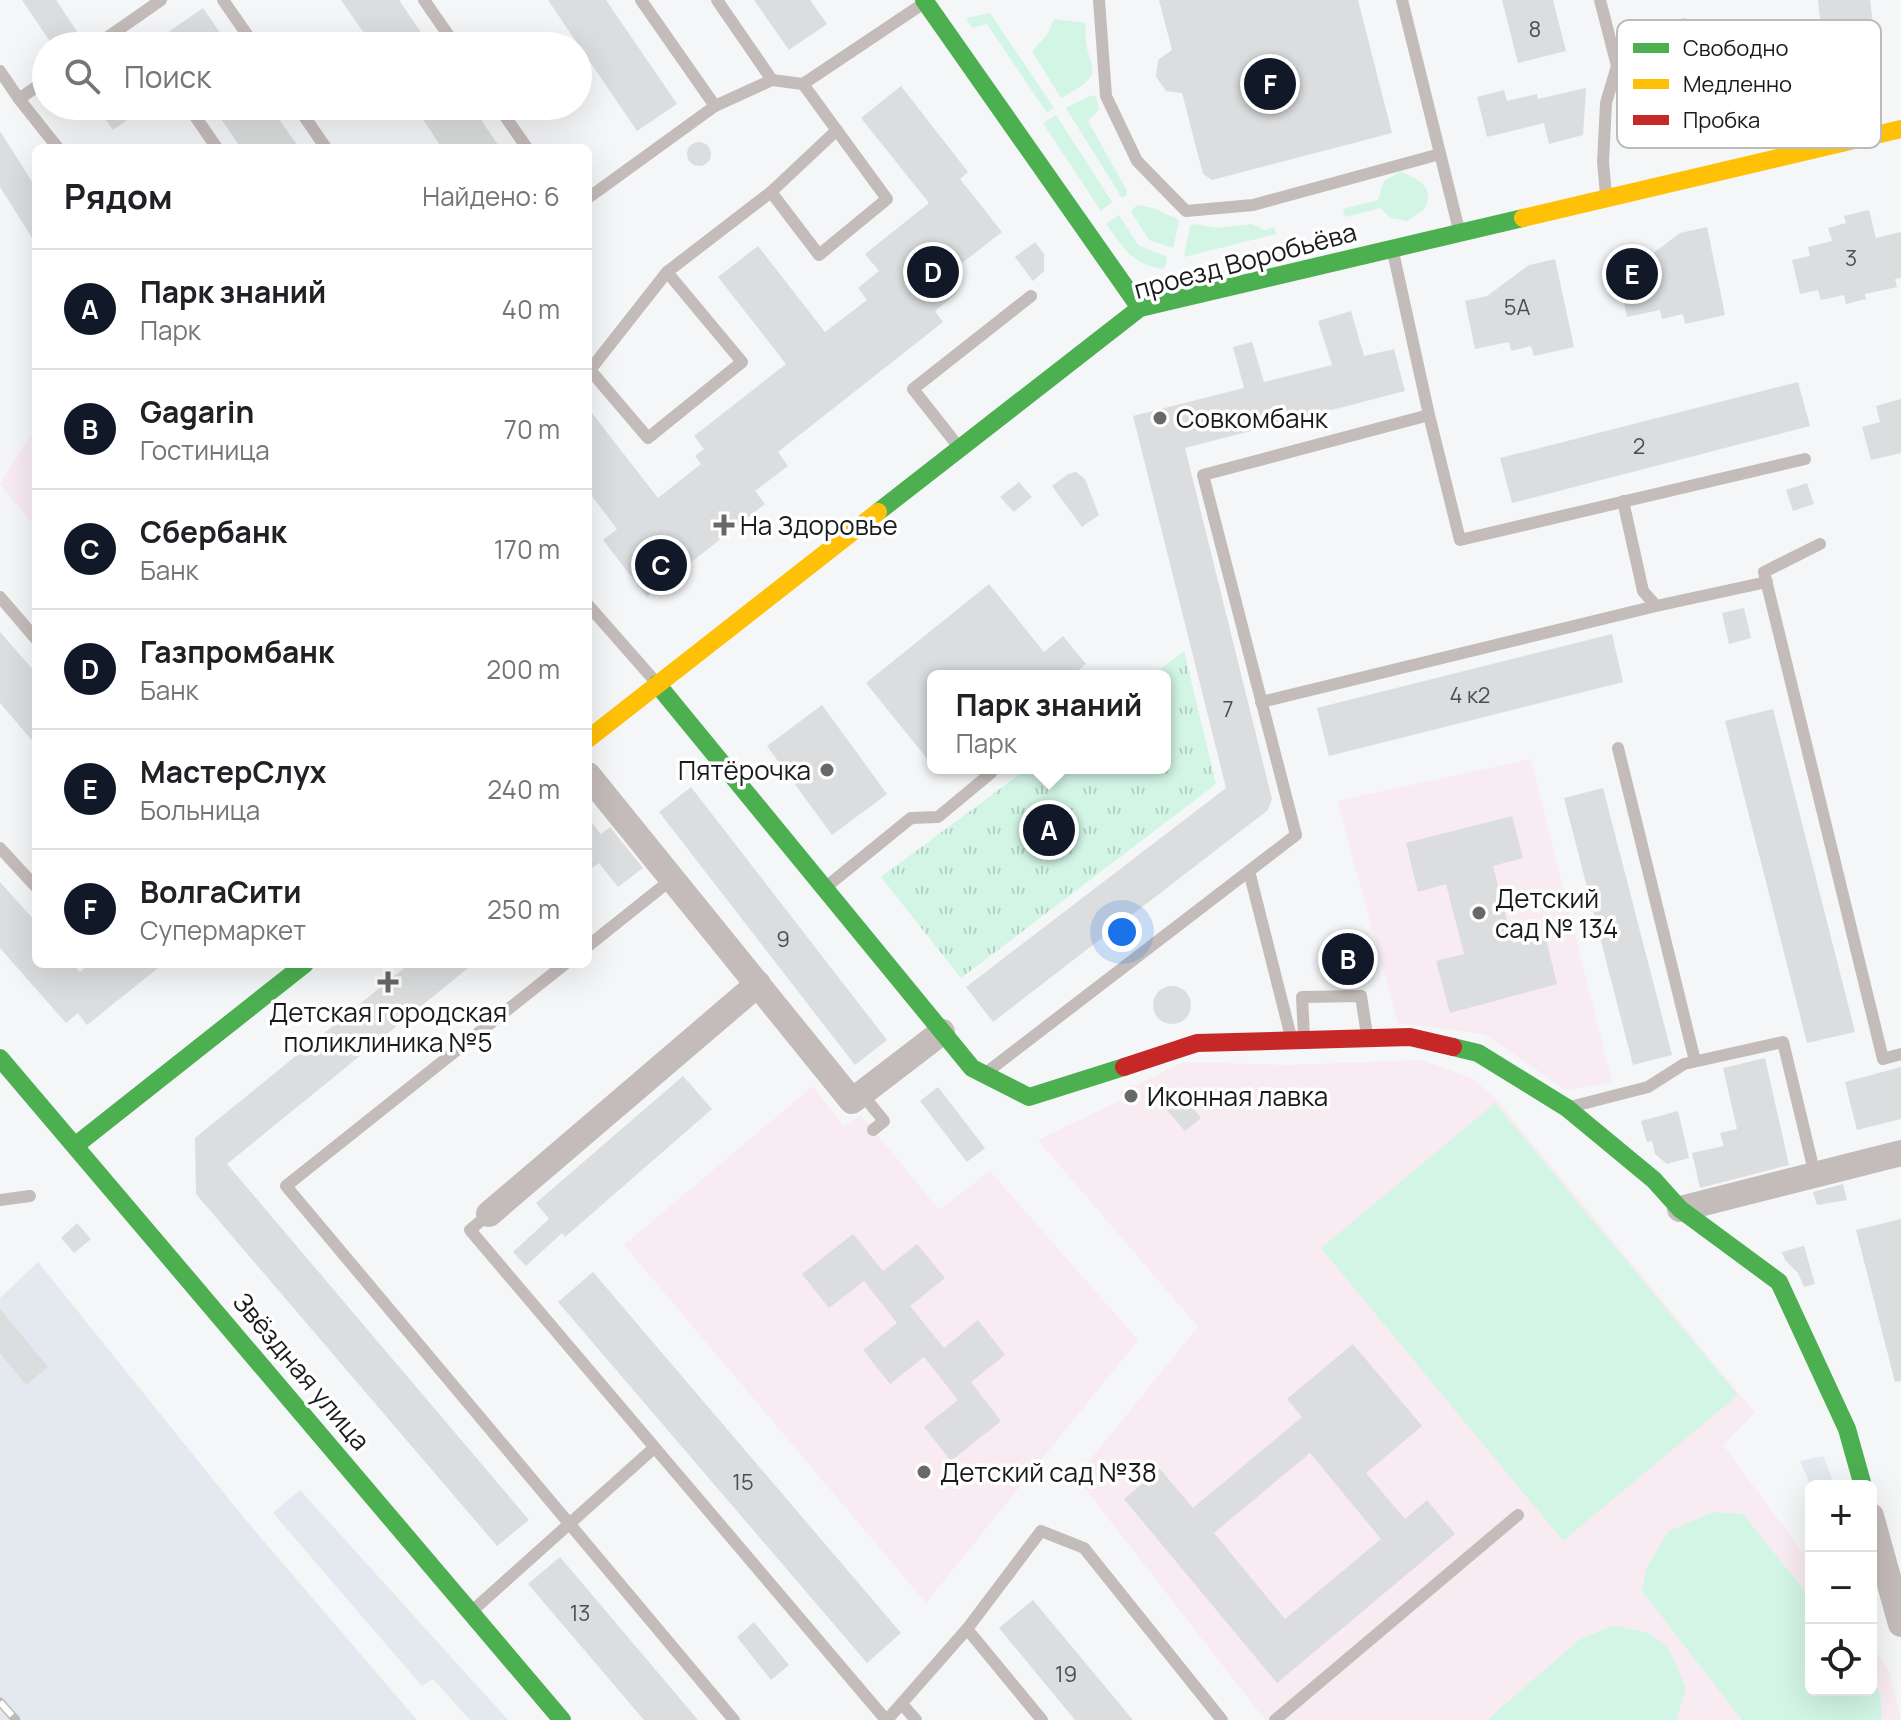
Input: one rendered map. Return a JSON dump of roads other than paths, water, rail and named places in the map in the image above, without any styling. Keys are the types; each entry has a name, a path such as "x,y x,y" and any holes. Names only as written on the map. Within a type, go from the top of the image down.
{"main road":[{"path":"926,1 1140,308"},
{"name":"проезд Воробьёва","path":"1881,134 1901,129"},
{"name":"проезд Воробьёва","path":"592,736 1140,308 1820,148"},
{"path":"657,684 972,1068 1029,1097 1197,1043 1410,1037 1478,1053 1567,1108 1654,1180 1680,1209 1779,1282 1847,1429 1861,1480"},
{"path":"76,1145 300,968"},
{"name":"Звёздная улица","path":"0,1058 562,1720"}],"street":[{"path":"592,780 852,1101 942,1032"},
{"path":"489,1214 758,984"},
{"path":"1680,1209 1815,1175 1900,1158"},
{"path":"1877,1531 1894,1573 1901,1624"}],"lane":[{"path":"115,32 161,0"},
{"path":"223,0 245,32"},
{"path":"424,0 446,32"},
{"path":"641,0 715,106"},
{"path":"717,0 772,80"},
{"path":"1099,0 1106,96 1137,161 1186,211 1253,205 1440,154"},
{"path":"1402,0 1460,233"},
{"path":"1600,0 1617,66 1606,103 1603,162 1606,198"},
{"path":"592,195 715,106 772,80 803,84 926,1"},
{"path":"0,71 32,115"},
{"path":"771,192 819,255 887,199 803,84"},
{"path":"19,99 32,90"},
{"path":"36,120 55,144"},
{"path":"198,120 214,144"},
{"path":"307,120 323,144"},
{"path":"508,120 524,144"},
{"path":"592,366 667,272 771,192 837,130"},
{"path":"1392,249 1460,540 1805,459"},
{"path":"592,373 648,438 742,362 667,272"},
{"path":"960,448 913,389 1031,296"},
{"path":"985,1074 1296,835 1203,475 1429,415"},
{"path":"1623,501 1643,591 1656,606"},
{"path":"1820,544 1764,572 1883,1059 1901,1054"},
{"path":"1261,702 1767,582"},
{"path":"0,597 32,634"},
{"path":"592,610 657,684"},
{"path":"1618,748 1695,1061"},
{"path":"825,888 911,818 938,817 990,774"},
{"path":"0,848 32,883"},
{"path":"1249,871 1298,1040"},
{"path":"592,943 672,879"},
{"path":"560,968 286,1186 734,1720"},
{"path":"1298,1040 1302,997 1361,996 1368,1038"},
{"path":"1567,1108 1648,1087 1684,1064 1783,1042 1815,1175"},
{"path":"862,1094 884,1121 873,1130"},
{"path":"0,1200 30,1196"},
{"path":"489,1214 470,1230 886,1720 967,1629 1041,1531 1084,1548 1222,1720"},
{"path":"471,1612 654,1448"},
{"path":"1275,1720 1518,1515"},
{"path":"967,1629 1042,1720"},
{"path":"902,1704 916,1720"}],"railway":[{"path":"0,1702 16,1720"}],"place":[{"name":"ВолгаСити","path":"1270,84"},
{"name":"Газпромбанк","path":"933,272"},
{"name":"МастерСлух","path":"1632,274"},
{"name":"Совкомбанк","path":"1160,418"},
{"name":"На Здоровье","path":"724,525"},
{"name":"Сбербанк","path":"661,565"},
{"name":"Пятёрочка","path":"827,770"},
{"name":"Парк знаний","path":"1049,830"},
{"name":"Детский сад № 134","path":"1479,913"},
{"name":"Gagarin","path":"1348,959"},
{"name":"Детская городская поликлиника №5","path":"388,982"},
{"name":"Иконная лавка","path":"1131,1096"},
{"name":"Детский сад №38","path":"924,1472"}]}
